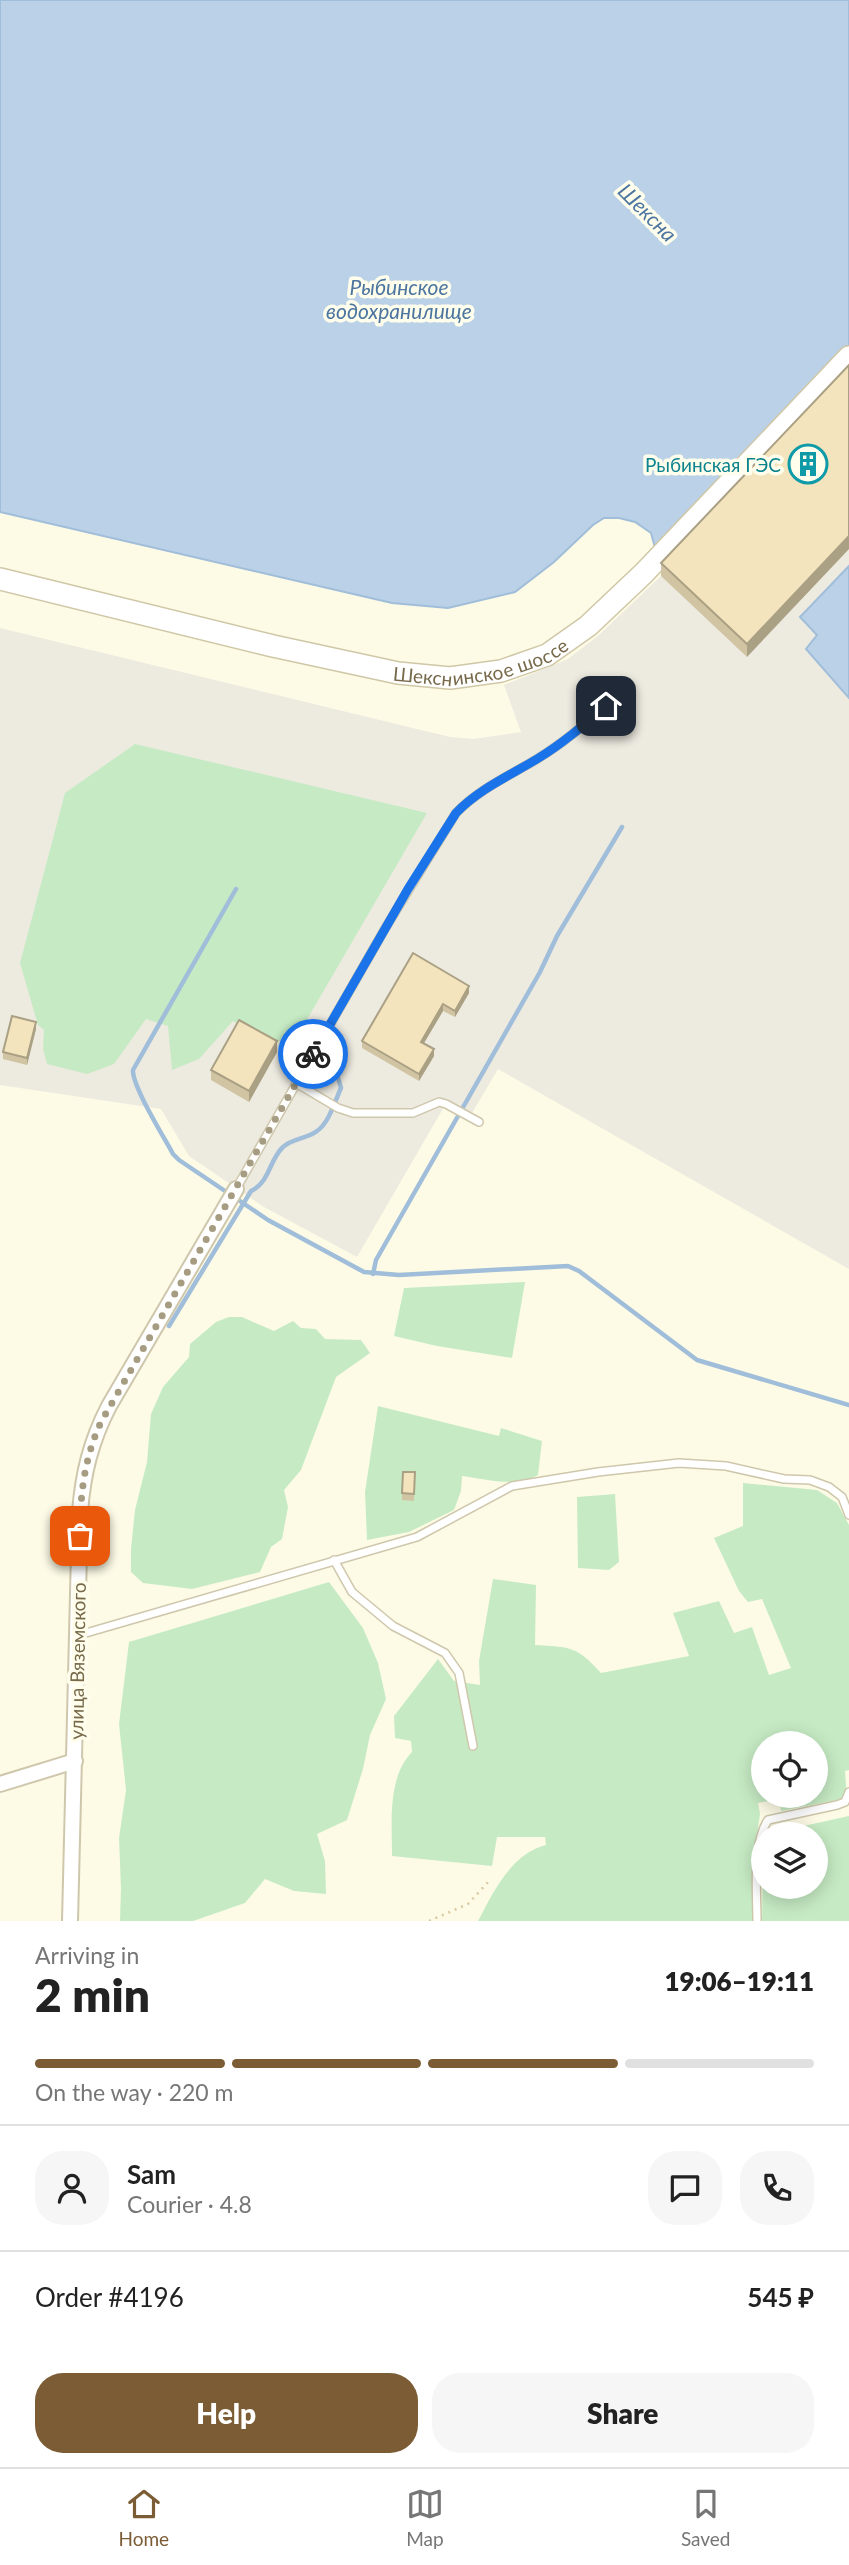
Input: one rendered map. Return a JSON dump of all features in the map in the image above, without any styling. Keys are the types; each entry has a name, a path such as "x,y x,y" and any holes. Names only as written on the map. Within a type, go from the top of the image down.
{"main road":[{"name":"Шекснинское шоссе","path":"0,579 273,646 398,673 450,678 501,671 547,654 587,626 644,573 849,357"}],"street":[{"name":"улица Вяземского","path":"70,1921 81,1503 89,1449 109,1406 236,1189"},
{"path":"0,1784 75,1761"}],"lane":[{"path":"236,1189 393,916 456,813 465,803 491,785 557,746 606,706"},
{"path":"296,1083 338,1108 353,1113 413,1113 439,1102 479,1122"},
{"path":"79,1635 417,1537 512,1486 598,1472 679,1463 726,1466 784,1479 810,1480 829,1487 842,1497 849,1515"},
{"path":"334,1560 352,1592 393,1626 445,1653 459,1672 473,1746"},
{"path":"757,1921 757,1864 761,1830 768,1820 837,1805 845,1801 849,1792"}],"path":[{"path":"429,1921 468,1904 490,1880"}],"shaded area":[{"path":"849,379 849,566 800,617 817,635 806,650 849,698 849,1269 498,1069 472,1113 448,1100 357,1257 264,1207 189,1156 161,1109 0,1085 0,628 450,737 474,739 521,732 504,685 568,659 599,635 661,576"}],"green space":[{"path":"135,744 427,813 305,1023 272,1046 233,1021 199,1059 172,1070 168,1026 146,1019 114,1064 87,1074 47,1064 43,1049 44,1030 38,1025 20,963 65,793"},
{"path":"525,1282 512,1358 394,1336 404,1288"},
{"path":"229,1317 242,1317 274,1331 293,1321 301,1328 316,1329 325,1339 361,1340 370,1353 336,1377 301,1470 284,1490 288,1507 282,1539 271,1547 260,1572 192,1589 143,1583 131,1572 131,1549 135,1510 147,1462 151,1414 163,1387 189,1357 190,1344 216,1322"},
{"path":"378,1406 499,1436 501,1428 542,1441 538,1475 510,1482 462,1476 461,1491 454,1510 409,1532 367,1540 365,1492"},
{"path":"743,1483 817,1490 837,1503 849,1525 849,1770 845,1771 847,1798 828,1802 828,1731 751,1731 751,1808 759,1808 760,1814 759,1822 751,1822 753,1921 478,1921 505,1875 523,1856 546,1845 545,1837 497,1837 492,1866 392,1856 395,1787 398,1774 412,1752 411,1741 395,1738 394,1716 438,1659 454,1681 480,1685 479,1661 493,1579 536,1585 535,1645 572,1650 601,1673 689,1656 673,1613 719,1601 734,1633 752,1627 769,1675 791,1668 762,1599 748,1602 739,1591 714,1538 743,1526"},
{"path":"615,1494 619,1562 609,1570 578,1568 577,1497"},
{"path":"329,1582 363,1628 378,1663 386,1699 370,1735 363,1769 347,1820 317,1834 325,1861 326,1894 294,1891 265,1879 245,1903 193,1921 120,1921 119,1838 126,1790 119,1724 129,1642"},
{"path":"849,1816 849,1921 762,1921 762,1899 828,1899 828,1822 822,1822"}],"water":[{"name":"Рыбинское водохранилище","path":"0,0 849,0 849,377 657,555 651,533 635,522 604,518 515,592 448,608 392,603 0,512"},
{"path":"849,566 849,698 806,649 817,635 800,617"}],"building":[{"name":"Рыбинская ГЭС","path":"849,365 849,536 747,644 661,563"},
{"path":"413,953 469,986 455,1011 443,1004 421,1042 434,1049 419,1074 362,1041"},
{"path":"12,1016 36,1022 27,1058 3,1052"},
{"path":"239,1020 277,1041 249,1091 211,1070"},
{"path":"403,1472 415,1472 414,1494 402,1493"}],"waterway":[{"path":"373,1274 376,1260 540,972 557,936 622,827"},
{"path":"236,889 133,1070 143,1099 173,1154 179,1160 268,1220 364,1272 399,1275 568,1266 579,1271 697,1360 849,1405"},
{"path":"169,1326 251,1191 266,1177 278,1152 287,1144 317,1131 328,1117 341,1088 332,1056 335,1046"}],"way so far":[{"path":"80,1536 81,1494 86,1462 101,1422 313,1054"}],"place":[{"name":"Рыбинская ГЭС","path":"808,464"}],"route":[{"path":"313,1054 408,889 456,813 465,803 491,785 557,746 606,706"}],"water label":[{"name":"Шексна","path":"648,212"}]}
